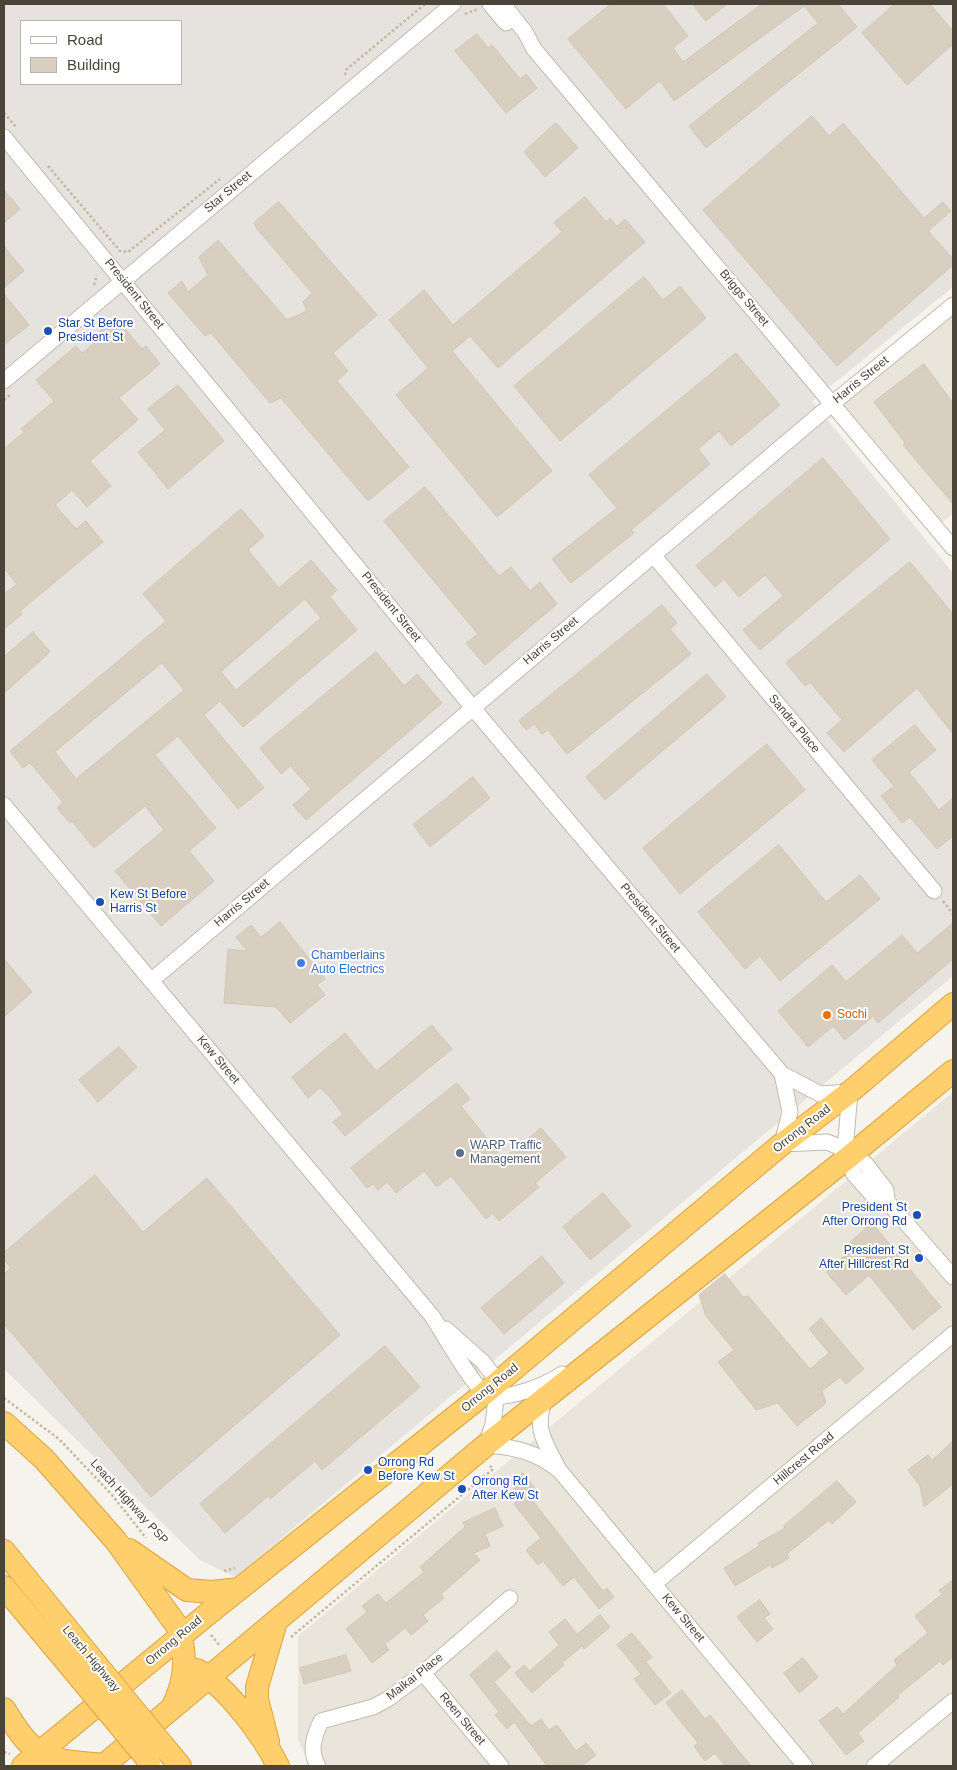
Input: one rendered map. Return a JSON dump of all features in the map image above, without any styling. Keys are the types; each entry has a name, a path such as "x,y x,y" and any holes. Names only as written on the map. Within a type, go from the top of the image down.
{"highway":[{"name":"Orrong Road","path":"25,1753 76,1722 239,1589 493,1390 782,1144 850,1092 953,1004"},
{"path":"4,1710 25,1753 65,1763 104,1766 231,1660 281,1631 486,1445 850,1156 953,1071"},
{"path":"4,1423 44,1459 116,1541 177,1626 181,1636 186,1665 180,1691 171,1710"},
{"path":"116,1541 187,1590 212,1592 239,1589"},
{"name":"Leach Highway","path":"4,1551 88,1671 155,1758 180,1766"},
{"name":"Leach Highway","path":"4,1587 88,1671"},
{"path":"274,1758 257,1699 257,1687 281,1631"},
{"path":"140,1670 170,1664 186,1665 210,1677 223,1690 274,1758"},
{"path":"65,1763 67,1741 76,1722"}],"street":[{"name":"Star Street","path":"4,381 452,4"},
{"name":"Briggs Street","path":"490,4 522,41 534,49"},
{"name":"Briggs Street","path":"503,4 525,32 534,49 953,548"},
{"name":"President Street","path":"4,137 472,708 782,1074 820,1094 850,1092"},
{"name":"Harris Street","path":"152,980 833,403 953,305"},
{"name":"Sandra Place","path":"654,556 934,891"},
{"name":"Kew Street","path":"4,805 432,1316 483,1362 493,1390"},
{"name":"President Street","path":"782,1074 790,1112 782,1144"},
{"path":"850,1092 846,1139 850,1156"},
{"path":"782,1144 827,1142 865,1163 886,1190 888,1201 953,1278"},
{"path":"486,1445 493,1424 493,1390 533,1390 552,1380 650,1314"},
{"name":"Hillcrest Road","path":"654,1584 953,1334"},
{"name":"Kew Street","path":"544,1399 538,1416 539,1431 560,1471 805,1766"},
{"name":"Kew Street","path":"486,1445 512,1447 534,1453 560,1471"},
{"name":"Maikai Place","path":"318,1766 313,1757 314,1736 321,1720 373,1707 423,1673 510,1598"},
{"name":"Reen Street","path":"423,1673 501,1766"},
{"path":"874,1766 953,1701"}],"path":[{"path":"342,82 347,69 425,4"},
{"path":"4,112 22,134"},
{"path":"46,164 120,251 128,252 227,173"},
{"name":"Leach Highway PSP","path":"4,1398 59,1439 112,1495 147,1539"},
{"path":"281,1631 493,1469"},
{"path":"220,1573 241,1566"},
{"path":"199,1621 231,1660"}],"shaded area":[{"path":"4,4 953,4 953,287 812,401 953,573 953,976 235,1577 200,1560 4,1369"},
{"path":"953,316 953,513 942,523 841,403"},
{"path":"953,1092 953,1766 311,1766 298,1741 298,1636"}],"building":[{"path":"611,4 663,4 688,36 673,48 683,62 762,4 838,4 857,27 706,148 689,126 818,23 804,6 674,101 661,82 658,82 626,109 568,39"},
{"path":"693,4 727,4 706,21"},
{"path":"895,4 930,4 953,31 953,44 907,85 862,33"},
{"path":"477,34 488,48 492,45 520,79 526,74 537,88 506,113 455,51"},
{"path":"812,116 829,136 843,123 924,218 943,202 951,211 928,231 953,259 953,265 837,366 703,210"},
{"path":"556,123 578,148 545,177 524,152"},
{"path":"4,190 20,209 4,223"},
{"path":"585,197 606,222 610,218 617,226 625,219 645,242 498,368 470,336 452,351 552,471 497,517 396,395 428,368 389,320 424,290 453,325 562,232 554,223"},
{"path":"279,202 377,315 333,353 348,371 337,381 409,467 368,501 281,398 270,403 211,333 205,336 168,293 182,281 188,292 208,275 199,257 218,240 287,320 307,311 303,302 312,293 257,229 254,223"},
{"path":"4,246 24,271 4,288"},
{"path":"644,277 663,300 680,286 706,318 560,441 514,386"},
{"path":"4,294 29,325 4,345"},
{"path":"116,318 142,349 146,346 160,364 119,398 138,420 90,461 111,486 87,507 72,490 55,505 76,529 86,521 103,542 20,611 22,614 4,629 4,594 17,584 4,568 4,449 24,432 21,429 54,401 36,380 76,346 82,353 102,336 99,332"},
{"path":"736,353 780,405 731,446 719,431 698,449 710,464 631,530 634,533 571,583 552,559 617,508 589,475"},
{"path":"924,364 953,403 953,504 903,445 905,443 874,402"},
{"path":"178,385 224,441 168,489 138,452 165,430 148,409"},
{"path":"823,458 890,539 760,650 743,630 783,596 765,575 739,597 724,579 715,587 696,566"},
{"path":"425,487 499,576 511,567 530,591 540,582 557,604 485,665 466,643 478,634 384,521"},
{"path":"241,509 264,536 248,550 279,588 311,560 337,590 330,597 357,630 243,727 220,701 204,715 264,788 238,809 178,736 155,755 216,828 189,851 214,881 161,926 115,871 164,830 145,806 94,848 72,821 70,823 57,808 63,802 30,763 23,768 10,751 166,621 143,594","holes":["305,599 321,618 236,690 221,672","162,663 184,690 76,779 55,752"]},
{"path":"910,562 953,614 953,734 917,688 844,752 827,733 842,720 810,682 805,686 786,663"},
{"path":"662,605 677,623 670,629 691,654 567,754 548,730 542,734 534,724 526,730 519,721"},
{"path":"33,632 50,652 4,693 4,657"},
{"path":"376,652 404,686 417,674 442,703 306,820 293,805 311,789 290,766 281,774 260,748"},
{"path":"707,674 726,697 605,800 586,777"},
{"path":"915,725 936,750 909,772 939,810 953,798 953,836 937,849 910,817 902,823 881,796 894,786 872,760"},
{"path":"767,744 805,790 680,894 643,848"},
{"path":"473,777 490,798 430,847 413,825"},
{"path":"779,845 826,902 860,875 880,899 780,981 760,956 745,969 698,912"},
{"path":"280,922 325,979 317,985 325,995 290,1023 276,1007 224,1003 228,949 247,951 236,937 251,925 261,937"},
{"path":"953,923 953,959 878,1023 873,1016 845,1040 833,1026 808,1047 778,1011 832,965 846,982 902,935 917,953"},
{"path":"4,959 32,992 4,1017"},
{"path":"432,1025 452,1049 345,1136 333,1122 343,1114 329,1096 320,1088 308,1098 292,1077 345,1033 376,1071"},
{"path":"119,1047 137,1067 98,1102 79,1080"},
{"path":"457,1083 470,1099 461,1106 503,1159 541,1128 566,1157 535,1183 539,1187 499,1221 493,1213 486,1219 451,1176 437,1187 424,1171 396,1193 387,1182 378,1190 373,1184 367,1188 351,1168"},
{"path":"95,1175 143,1232 207,1178 340,1335 151,1497 4,1324 4,1274 11,1268 4,1260 4,1253"},
{"path":"603,1193 631,1226 590,1260 563,1227"},
{"path":"872,1223 941,1307 913,1330 869,1275 846,1295 826,1272 854,1247 850,1243"},
{"path":"542,1256 564,1283 504,1334 481,1308"},
{"path":"725,1274 743,1297 748,1296 810,1369 829,1353 809,1329 821,1318 864,1369 846,1384 840,1377 822,1391 826,1403 797,1426 778,1403 756,1410 718,1362 734,1350 706,1316 699,1295"},
{"path":"385,1346 420,1387 322,1470 315,1461 270,1499 268,1496 225,1533 200,1504"},
{"path":"953,1441 953,1484 924,1507 920,1486 908,1470 928,1455 932,1460"},
{"path":"523,1473 537,1491 530,1497 603,1591 607,1588 614,1597 599,1609 574,1577 563,1586 543,1561 538,1565 526,1550 541,1538 514,1504 520,1498 513,1490 518,1485 514,1480"},
{"path":"837,1481 856,1502 832,1524 829,1520 787,1554 789,1558 772,1568 770,1565 735,1586 724,1568 759,1546 758,1543 785,1528 784,1526"},
{"path":"495,1508 503,1526 485,1534 490,1546 474,1553 480,1560 441,1594 444,1598 423,1615 428,1621 411,1635 405,1628 385,1644 389,1650 372,1663 346,1629 367,1612 362,1606 378,1594 386,1603 424,1572 420,1567 465,1527 463,1523"},
{"path":"953,1580 953,1657 943,1665 940,1661 898,1695 899,1697 858,1733 864,1741 846,1755 819,1721 837,1707 843,1714 897,1665 894,1660 928,1633 915,1616 942,1594 939,1591"},
{"path":"760,1600 770,1614 764,1618 773,1629 757,1642 737,1617"},
{"path":"600,1615 610,1627 584,1649 582,1646 562,1663 564,1665 532,1693 515,1673 524,1665 530,1671 559,1645 549,1632 565,1619 577,1634"},
{"path":"632,1633 652,1657 646,1662 671,1693 655,1705 634,1679 641,1674 617,1645"},
{"path":"497,1651 511,1667 494,1682 531,1726 541,1719 549,1730 557,1725 576,1751 586,1743 596,1755 582,1766 547,1766 514,1722 507,1729 495,1715 499,1712 470,1675"},
{"path":"346,1655 351,1671 304,1684 300,1668"},
{"path":"803,1658 818,1677 799,1693 784,1673"},
{"path":"682,1690 705,1719 710,1715 751,1766 725,1766 715,1753 705,1761 694,1746 698,1743 666,1703"}],"place":[{"name":"Star St Before President St","path":"48,331"},
{"name":"Kew St Before Harris St","path":"100,902"},
{"name":"Chamberlains Auto Electrics","path":"301,963"},
{"name":"Sochi","path":"827,1015"},
{"name":"WARP Traffic Management","path":"460,1153"},
{"name":"President St After Orrong Rd","path":"917,1215"},
{"name":"President St After Hillcrest Rd","path":"919,1258"},
{"name":"Orrong Rd Before Kew St","path":"368,1470"},
{"name":"Orrong Rd After Kew St","path":"462,1489"}]}
